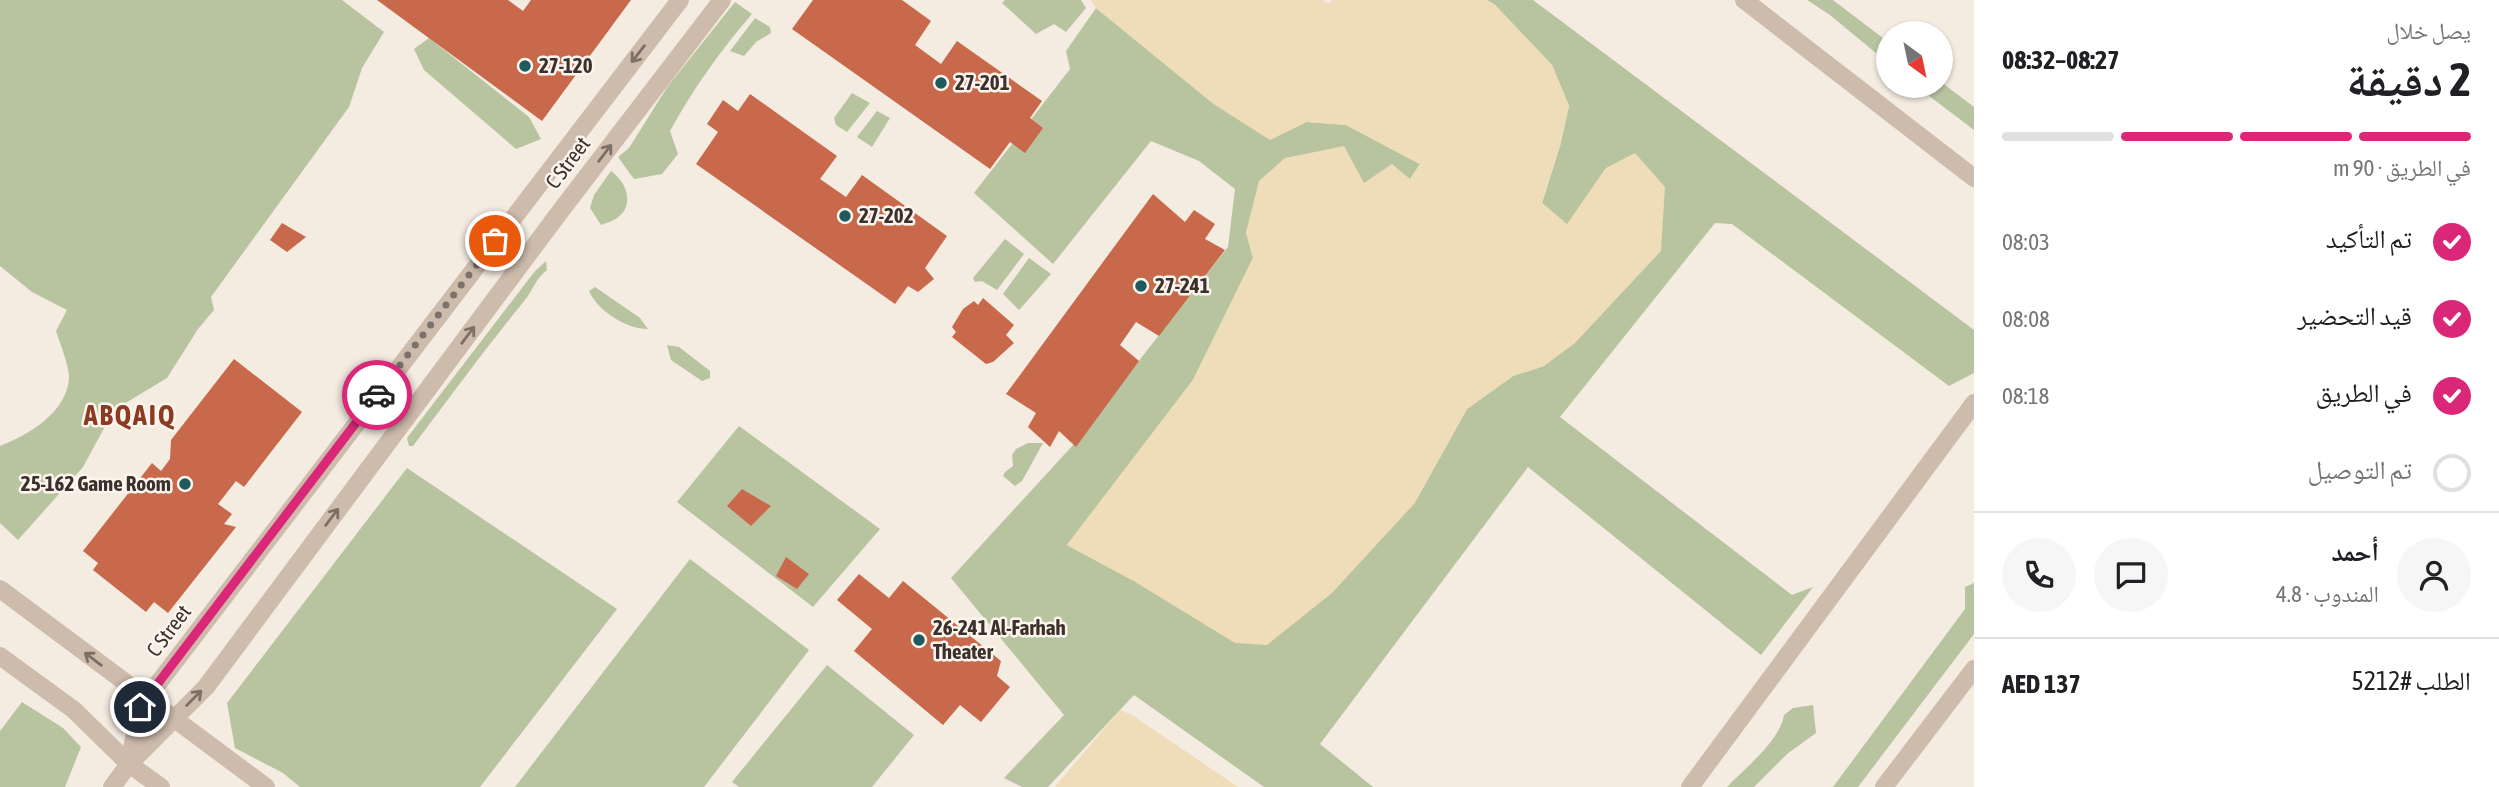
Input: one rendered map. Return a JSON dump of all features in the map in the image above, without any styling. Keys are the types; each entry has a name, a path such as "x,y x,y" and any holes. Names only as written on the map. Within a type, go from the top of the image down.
{"street":[{"name":"C Street","path":"129,764 140,707 680,0"},
{"name":"C Street","path":"129,764 206,687 722,0"},
{"path":"1744,0 1974,178"},
{"path":"1690,787 1974,403"},
{"path":"0,589 266,787"},
{"path":"0,656 74,710 129,764 161,787"},
{"path":"1884,787 1974,669"},
{"path":"112,787 129,764"}],"green space":[{"path":"0,0 342,0 384,32 362,68 349,107 211,297 214,310 198,329 167,378 114,410 83,467 18,540 0,523 0,446 33,429 61,402 69,374 56,331 67,310 32,292 0,266"},
{"path":"1005,0 1081,0 1086,8 1066,32 1054,24 1036,34 1002,3"},
{"path":"1487,0 1533,0 1974,330 1974,373 1949,386 1732,224 1715,223 1560,417 1792,595 1813,587 1761,655 1528,467 1320,744 1373,787 1264,787 1134,695 1048,787 1022,787 1004,778 1064,715 951,578 1073,445 1228,247 1235,189 1199,161 1151,141 1053,264 974,193 1070,69 1066,51 1096,8 1215,105 1307,122 1346,125 1420,164 1410,179 1364,183 1246,232 1253,258 1193,380 1067,545 1132,580 1414,504 1467,409 1513,376 1544,366 1606,168 1567,225 1542,203 1569,106 1552,65 1495,5"},
{"path":"1807,0 1833,0 1876,33 1876,53 1830,15"},
{"path":"735,2 752,14 708,71 670,131 678,154 662,174 634,179 618,157 629,148 668,86"},
{"path":"755,18 770,27 771,33 756,42 744,56 730,51"},
{"path":"429,38 529,117 541,139 516,149 424,70 414,49"},
{"path":"1953,91 1974,107 1974,130 1932,98 1953,98"},
{"path":"852,93 870,103 847,132 836,125 834,118"},
{"path":"877,111 890,118 872,147 857,137"},
{"path":"611,171 625,188 626,207 615,219 601,225 590,208 594,195"},
{"path":"1005,239 1024,254 997,290 982,281 975,282 973,278"},
{"path":"1029,258 1051,274 1019,310 1003,294"},
{"path":"546,261 547,270 537,280 525,300 413,446 409,446 407,438 535,271"},
{"path":"595,287 640,318 648,329 631,326 606,312 589,291"},
{"path":"667,345 679,347 710,371 710,378 702,381 671,360"},
{"path":"739,426 880,529 813,607 677,502"},
{"path":"1028,443 1043,443 1022,481 1015,486 1003,476 1013,466 1012,455 1016,449"},
{"path":"407,468 617,609 480,787 300,787 283,773 235,748 227,703"},
{"path":"690,559 809,650 704,787 515,787"},
{"path":"1974,583 1974,634 1858,787 1833,787 1965,609 1965,587"},
{"path":"827,665 914,735 872,787 739,787 732,782"},
{"path":"22,702 63,728 81,747 65,787 0,787 0,731"},
{"path":"1813,705 1816,733 1787,754 1754,787 1727,787 1769,744 1784,715 1793,708"}],"sand":[{"path":"1091,0 1322,0 1329,4 1332,0 1487,0 1495,5 1552,65 1569,106 1542,203 1567,224 1606,168 1635,153 1665,187 1661,251 1575,343 1544,366 1513,376 1467,409 1414,504 1332,593 1267,645 1235,643 1132,580 1067,545 1193,380 1253,258 1246,232 1259,181 1285,158 1344,146 1364,183 1392,164 1410,179 1420,164 1346,125 1307,122 1270,140 1215,105 1096,8"},
{"path":"1120,710 1132,715 1238,787 1055,787"}],"building":[{"name":"27-120","path":"377,0 508,0 523,11 531,0 631,0 542,121"},
{"name":"27-201","path":"813,0 902,0 931,21 915,45 941,64 957,41 1042,101 1030,118 1043,128 1025,153 1010,142 990,169 792,29"},
{"name":"27-202","path":"750,94 837,156 820,179 846,197 862,175 947,236 925,268 934,279 918,292 908,286 895,304 696,164 718,132 707,124 723,100 738,111"},
{"name":"27-241","path":"1153,194 1185,222 1194,210 1215,224 1205,239 1225,250 1159,336 1136,322 1120,345 1139,361 1076,447 1059,431 1050,447 1028,427 1036,413 1006,394"},
{"path":"282,223 306,237 287,252 270,240"},
{"path":"983,298 1014,325 1006,335 1014,343 993,362 986,364 952,337 956,332 952,327 963,309 974,301 978,305"},
{"name":"25-162 Game Room","path":"234,359 302,412 244,487 236,481 218,504 232,514 224,524 236,527 168,613 154,602 146,612 93,570 98,563 83,551 152,463 161,471 170,459 171,440"},
{"path":"742,489 771,506 751,526 727,506"},
{"path":"786,557 809,574 797,589 776,576"},
{"name":"26-241 Al-Farhah Theater","path":"859,574 889,598 903,581 1001,661 997,676 1010,687 981,722 960,705 943,725 854,651 872,629 837,600"}],"way so far":[{"path":"377,395 495,241"}],"place":[{"name":"27-120","path":"525,66"},
{"name":"27-201","path":"941,83"},
{"name":"27-202","path":"845,216"},
{"name":"27-241","path":"1141,286"},
{"name":"25-162 Game Room","path":"185,484"},
{"name":"26-241 Al-Farhah Theater","path":"919,640"}],"district":[{"name":"ABQAIQ","path":"130,415"}],"route":[{"path":"140,707 377,395"}]}
